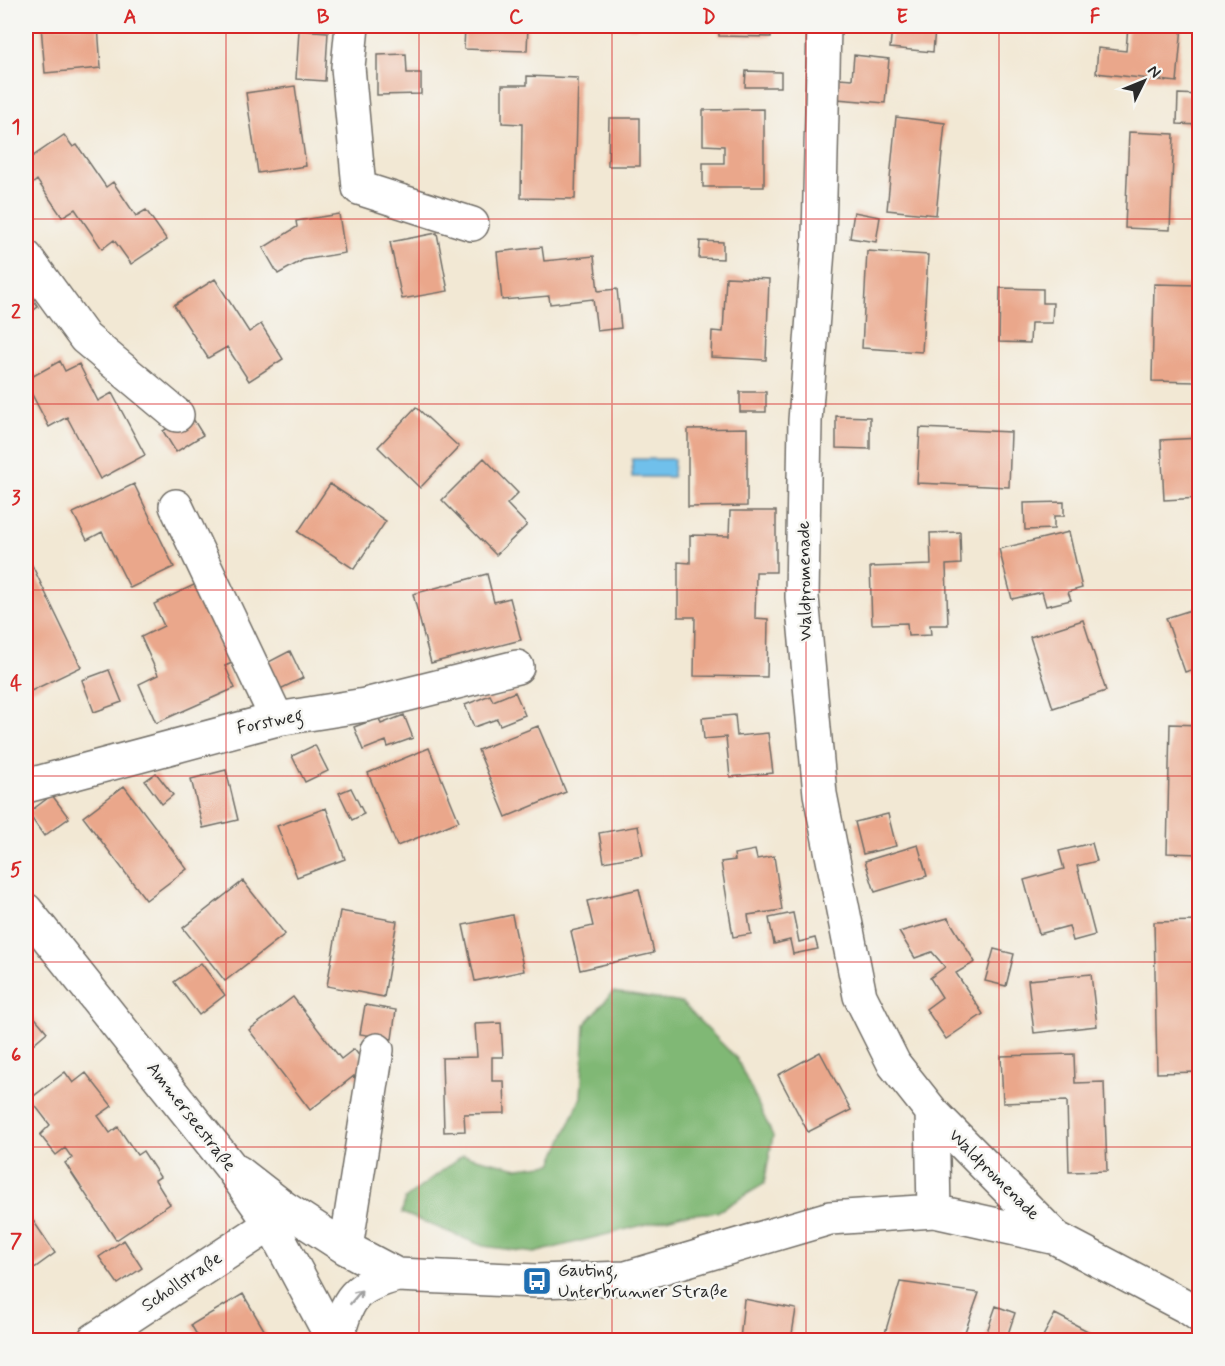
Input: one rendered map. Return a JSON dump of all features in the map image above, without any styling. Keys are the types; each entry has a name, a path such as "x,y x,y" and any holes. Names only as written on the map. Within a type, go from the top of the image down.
{"street":[{"path":"352,26 348,67 359,188 472,224"},
{"name":"Waldpromenade","path":"824,26 819,237 806,421 802,597 819,783 860,996 894,1064 932,1112 1056,1238"},
{"path":"26,257 85,338 177,415"},
{"path":"176,506 277,719"},
{"name":"Forstweg","path":"26,786 277,719 365,705 517,667"},
{"name":"Ammerseestraße","path":"26,910 230,1166 271,1224 333,1341"},
{"path":"346,1248 377,1050"},
{"name":"Waldpromenade","path":"932,1112 934,1211"},
{"path":"230,1166 283,1208 346,1248 397,1275"},
{"path":"337,1341 343,1315 356,1294 372,1282 397,1275 537,1281 626,1278 830,1218 934,1211 1056,1238 1200,1316"},
{"name":"Schollstraße","path":"110,1336 271,1224"}],"green space":[{"path":"613,992 682,1003 737,1059 773,1136 764,1184 717,1212 682,1215 534,1253 483,1246 402,1213 405,1199 463,1155 518,1168 552,1164 581,1097 585,1024"}],"water":[{"path":"632,459 674,459 673,477 632,477"}],"building":[{"path":"41,26 98,26 101,68 45,73"},
{"path":"295,26 295,30 263,27"},
{"path":"465,26 528,26 527,51 464,49"},
{"path":"611,26 637,26 637,28 611,28"},
{"path":"719,26 771,26 771,37 719,36"},
{"path":"892,26 969,26 969,32 935,29 933,52 890,48"},
{"path":"1128,26 1182,26 1177,82 1096,73 1098,48 1126,51"},
{"path":"299,30 328,32 325,81 296,79"},
{"path":"406,54 407,73 421,73 421,94 377,95 377,55"},
{"path":"854,55 889,59 885,103 837,99 839,78 852,79"},
{"path":"746,71 781,72 781,87 745,87"},
{"path":"527,76 578,78 575,199 521,198 522,124 502,123 502,85 527,85"},
{"path":"295,86 306,166 258,173 246,93"},
{"path":"1178,94 1200,95 1200,125 1177,124"},
{"path":"764,109 764,187 703,187 703,163 724,163 724,146 703,145 703,110"},
{"path":"896,117 945,123 936,215 887,210"},
{"path":"609,118 640,118 640,166 608,166"},
{"path":"1129,132 1174,134 1170,230 1125,228"},
{"path":"64,135 73,147 77,145 106,187 113,182 136,216 146,210 167,240 131,264 114,240 102,249 75,209 62,217 37,180 30,186 26,179 26,161"},
{"path":"854,212 880,217 876,242 850,238"},
{"path":"339,214 345,253 303,260 278,274 263,248 297,227 296,221"},
{"path":"437,233 448,291 402,299 390,242"},
{"path":"700,241 723,242 723,259 699,258"},
{"path":"542,247 544,261 594,256 598,291 617,289 621,328 597,331 593,299 550,304 549,296 502,300 497,252"},
{"path":"867,251 928,255 922,352 862,348"},
{"path":"726,277 769,279 766,360 711,357 712,331 723,332"},
{"path":"215,279 249,332 261,324 283,359 249,381 227,347 208,358 174,305"},
{"path":"1154,284 1199,285 1197,382 1152,381"},
{"path":"26,288 38,307 26,315"},
{"path":"1000,288 1043,289 1043,303 1053,303 1052,323 1031,323 1030,343 999,342"},
{"path":"60,361 65,371 79,364 98,401 112,393 145,455 100,479 67,417 49,427 26,380"},
{"path":"740,392 766,392 766,412 740,412"},
{"path":"416,407 459,447 420,488 378,447"},
{"path":"190,414 203,435 176,452 163,431"},
{"path":"836,416 870,417 870,449 836,448"},
{"path":"747,428 747,506 688,507 688,429"},
{"path":"920,428 1011,432 1009,487 917,483"},
{"path":"1200,438 1200,498 1164,500 1161,440"},
{"path":"484,458 518,493 507,504 527,525 496,555 442,500"},
{"path":"134,484 174,567 130,588 102,532 87,540 73,513"},
{"path":"330,484 386,521 354,569 298,532"},
{"path":"1064,502 1064,516 1054,516 1054,529 1025,530 1024,503"},
{"path":"730,511 776,511 776,572 756,572 755,618 768,619 767,677 694,676 695,617 678,617 678,562 690,563 690,535 729,536"},
{"path":"960,532 961,564 946,565 948,625 930,625 931,635 908,636 907,623 872,624 870,567 931,565 930,533"},
{"path":"1069,532 1082,588 1068,592 1071,600 1046,606 1042,592 1012,599 999,549"},
{"path":"32,565 81,667 31,691 26,680 26,568"},
{"path":"487,574 494,602 510,598 521,640 431,663 413,594"},
{"path":"196,584 232,663 225,666 235,688 156,723 139,684 158,675 141,637 164,626 154,604"},
{"path":"1200,607 1200,667 1185,672 1166,618"},
{"path":"1083,620 1106,691 1053,708 1030,637"},
{"path":"290,651 303,678 274,692 261,666"},
{"path":"109,670 122,702 94,712 82,680"},
{"path":"515,692 525,715 500,725 497,719 474,727 465,705 490,695 493,701"},
{"path":"404,715 413,738 388,747 386,741 363,750 354,727 379,718 381,724"},
{"path":"735,715 737,736 768,733 773,773 730,777 726,737 704,739 702,718"},
{"path":"1170,724 1200,725 1200,854 1167,853"},
{"path":"538,726 566,792 506,817 478,750"},
{"path":"315,745 328,771 305,782 292,756"},
{"path":"429,748 459,821 397,846 368,773"},
{"path":"226,770 238,820 203,828 191,779"},
{"path":"156,773 173,795 162,804 145,781"},
{"path":"124,786 187,869 146,900 83,817"},
{"path":"351,788 364,814 352,820 339,793"},
{"path":"52,795 69,818 44,836 28,813"},
{"path":"326,808 345,859 297,877 277,826"},
{"path":"888,814 896,846 863,854 855,822"},
{"path":"638,826 643,855 604,862 599,833"},
{"path":"1092,843 1097,861 1077,866 1095,935 1073,941 1069,926 1039,934 1024,880 1064,869 1059,851"},
{"path":"918,845 927,876 875,892 865,861"},
{"path":"755,850 757,859 774,856 782,910 748,915 751,934 733,937 721,862 735,860 734,854"},
{"path":"243,881 285,934 225,981 183,928"},
{"path":"639,889 654,953 580,970 571,931 593,926 587,901"},
{"path":"340,911 397,921 384,997 327,986"},
{"path":"793,913 799,942 815,938 818,949 793,954 790,940 774,944 769,918"},
{"path":"512,915 524,971 475,981 463,925"},
{"path":"948,918 975,962 956,973 983,1014 946,1039 926,1009 942,997 930,978 945,967 932,952 915,958 899,932"},
{"path":"1200,921 1200,1072 1157,1073 1154,922"},
{"path":"994,949 1014,954 1006,986 985,981"},
{"path":"201,963 225,995 199,1015 174,982"},
{"path":"1091,974 1097,1026 1034,1033 1028,980"},
{"path":"293,997 341,1059 354,1049 370,1070 356,1080 354,1076 310,1110 249,1030"},
{"path":"365,1005 396,1010 392,1039 360,1034"},
{"path":"26,1007 47,1032 26,1050"},
{"path":"501,1023 503,1057 492,1057 492,1081 504,1081 505,1113 464,1114 465,1131 444,1132 442,1058 477,1057 475,1024"},
{"path":"820,1052 851,1110 808,1132 778,1075"},
{"path":"1074,1054 1075,1083 1104,1082 1107,1171 1069,1172 1067,1101 1003,1103 1001,1056"},
{"path":"65,1072 73,1083 86,1073 112,1106 98,1116 110,1133 118,1127 137,1155 143,1151 160,1177 155,1180 170,1204 116,1240 65,1163 72,1158 65,1148 56,1155 40,1135 50,1125 30,1099"},
{"path":"26,1210 55,1253 26,1274"},
{"path":"124,1240 142,1268 118,1284 99,1257"},
{"path":"900,1282 979,1293 962,1340 883,1340"},
{"path":"243,1294 270,1340 200,1340 191,1325"},
{"path":"744,1299 796,1309 791,1340 740,1340"},
{"path":"996,1306 1015,1313 1006,1340 984,1340"},
{"path":"1055,1314 1105,1340 1041,1340"}],"place":[{"name":"Gauting, Unterbrunner Straße","path":"537,1281"}]}
